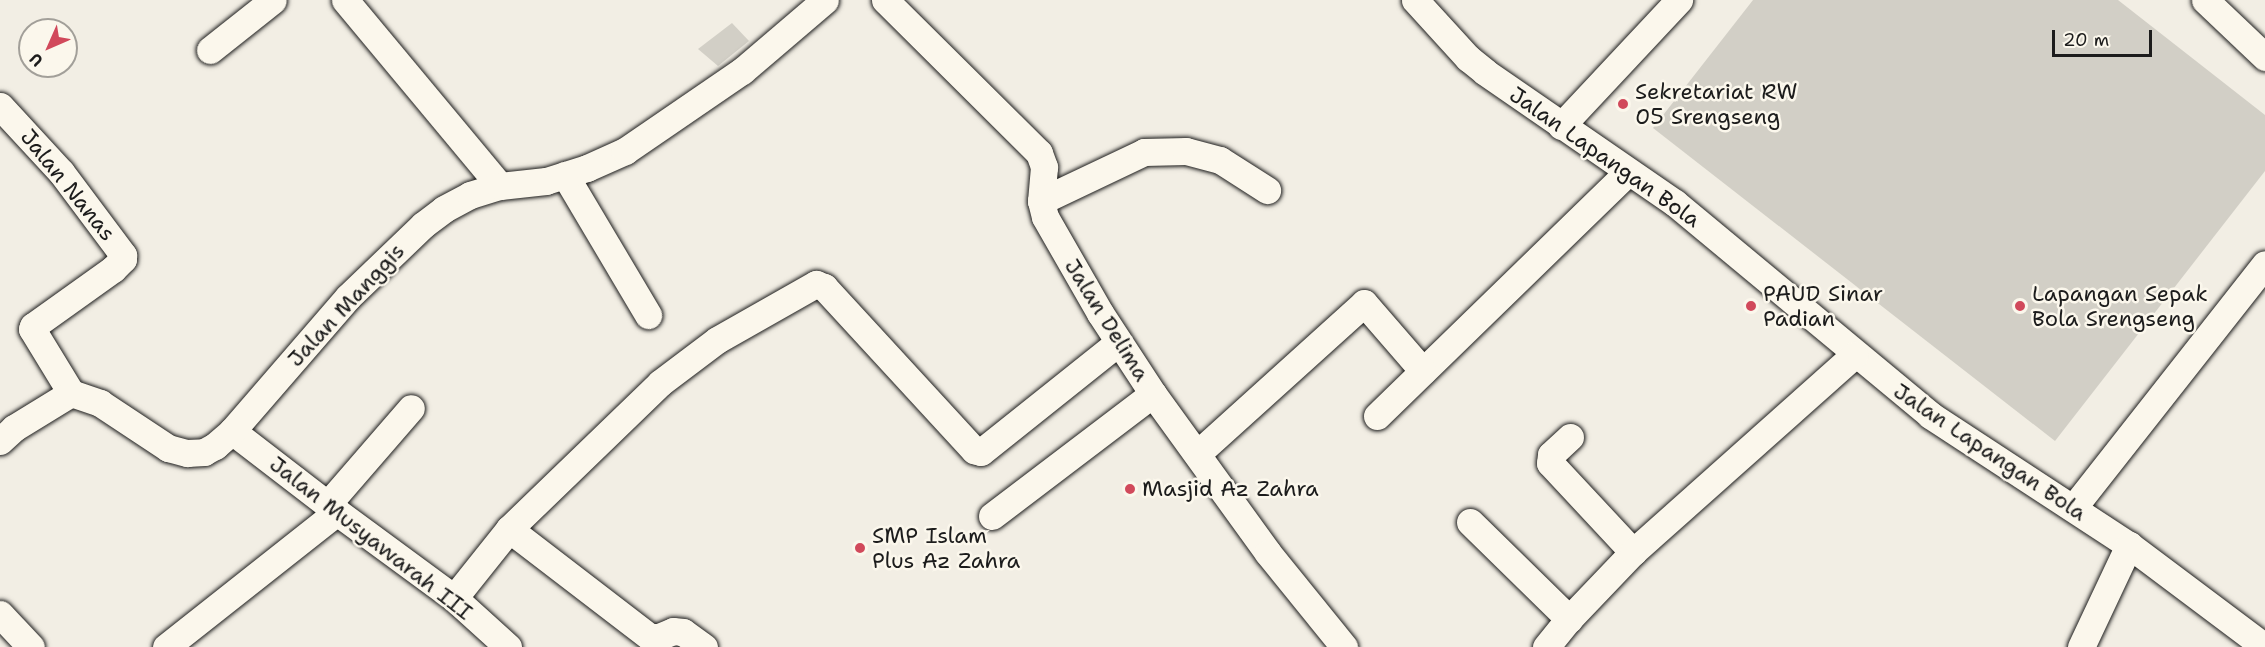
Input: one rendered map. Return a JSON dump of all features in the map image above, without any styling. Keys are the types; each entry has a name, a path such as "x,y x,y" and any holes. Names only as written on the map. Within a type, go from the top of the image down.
{"street":[{"path":"210,50 273,0"},
{"path":"345,0 500,186"},
{"name":"Jalan Manggis","path":"71,393 100,403 168,448 187,453 204,452 232,431 348,297 423,225 444,208 470,195 500,186 546,181 625,151 742,71 825,0"},
{"name":"Jalan Delima","path":"885,0 1039,153 1044,167 1041,201 1045,217 1119,342 1153,394 1268,553 1344,647"},
{"name":"Jalan Lapangan Bola","path":"1415,0 1468,58 1561,126 1684,210 1854,355 1930,415 2129,545 2265,647"},
{"path":"1561,126 1678,0"},
{"path":"2205,0 2265,57"},
{"name":"Jalan Nanas","path":"0,106 60,172 123,255 121,262 113,269 33,326 32,329 71,393"},
{"path":"1041,201 1144,152 1186,151 1220,160 1267,190"},
{"path":"1377,416 1628,172"},
{"path":"565,175 648,315"},
{"path":"2073,508 2265,264"},
{"path":"454,598 509,529 685,362 717,340 816,284 824,287 974,450 981,452 1119,342"},
{"path":"1197,454 1364,303 1423,370"},
{"path":"1546,647 1569,618 1633,552 1854,355"},
{"path":"5,426 71,393"},
{"path":"992,516 1153,394"},
{"path":"166,647 332,508 411,408"},
{"name":"Jalan Musyawarah III","path":"232,431 454,598 508,647"},
{"path":"1570,437 1551,454 1550,463 1633,552"},
{"path":"1470,522 1569,618"},
{"path":"509,529 650,637 659,637 673,631 683,632 704,647"},
{"path":"2081,647 2129,545"},
{"path":"0,614 31,647"}],"shaded area":[{"name":"Lapangan Sepak Bola Srengseng","path":"1753,0 2118,0 2265,115 2265,171 2055,441 1653,128"},
{"path":"732,23 749,41 718,66 698,49"}],"place":[{"name":"Sekretariat RW 05 Srengseng","path":"1623,104"},
{"name":"PAUD Sinar Padian","path":"1751,306"},
{"name":"Lapangan Sepak Bola Srengseng","path":"2020,306"},
{"name":"Masjid Az Zahra","path":"1130,489"},
{"name":"SMP Islam Plus Az Zahra","path":"860,548"}]}
